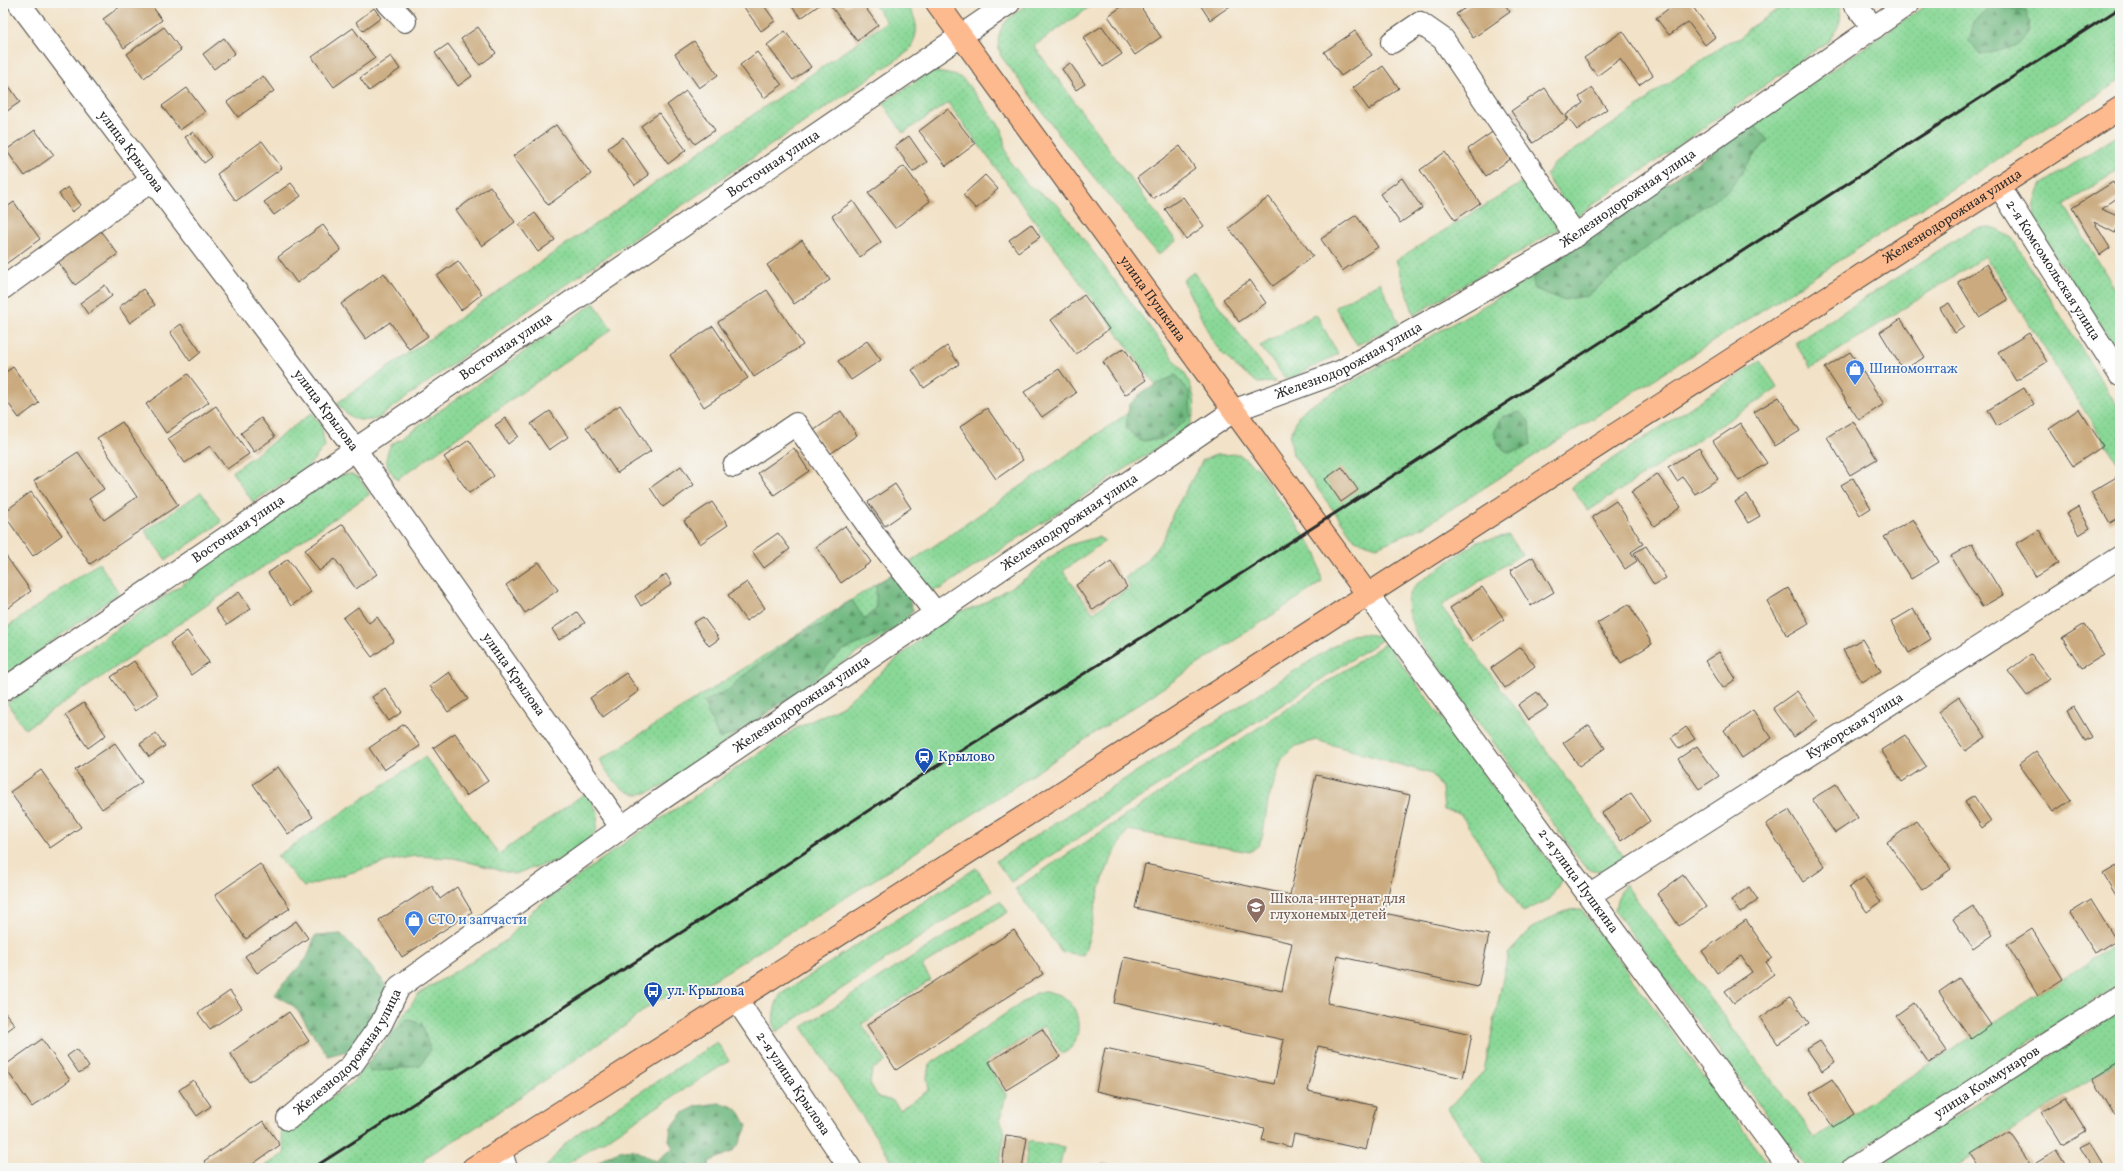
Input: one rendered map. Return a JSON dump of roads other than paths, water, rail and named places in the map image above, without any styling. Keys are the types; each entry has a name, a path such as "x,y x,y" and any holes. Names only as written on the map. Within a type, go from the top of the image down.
{"main road":[{"name":"улица Пушкина","path":"937,3 1235,410 1315,525 1368,595"},
{"name":"Железнодорожная улица","path":"473,1168 503,1160 736,999 1047,802 2120,108"}],"street":[{"name":"улица Крылова","path":"19,3 355,449 621,827"},
{"path":"388,3 405,21"},
{"name":"Восточная улица","path":"3,690 1009,3"},
{"path":"1854,3 1874,28"},
{"name":"Железнодорожная улица","path":"288,1119 351,1066 381,1024 399,987 621,827 935,612 1235,410 1342,371 1554,250 1909,3"},
{"path":"1392,42 1420,23 1442,39 1576,236"},
{"path":"3,288 152,180"},
{"name":"2-я Комсомольская улица","path":"1999,186 2120,374"},
{"path":"734,466 796,424 876,538 935,612"},
{"name":"Кужорская улица","path":"1590,895 2120,557"},
{"name":"2-я улица Пушкина","path":"1368,595 1590,895 1789,1168"},
{"name":"улица Коммунаров","path":"1853,1168 2120,997"},
{"name":"2-я улица Крылова","path":"736,999 850,1168"}],"railway":[{"path":"313,1168 743,893 924,774 1152,631 2120,8"}],"place":[{"name":"Шиномонтаж","path":"1855,386"},
{"name":"Крылово","path":"924,774"},
{"name":"Школа-интернат для глухонемых детей","path":"1256,924"},
{"name":"СТО и запчасти","path":"414,937"},
{"name":"ул. Крылова","path":"653,1008"}]}
